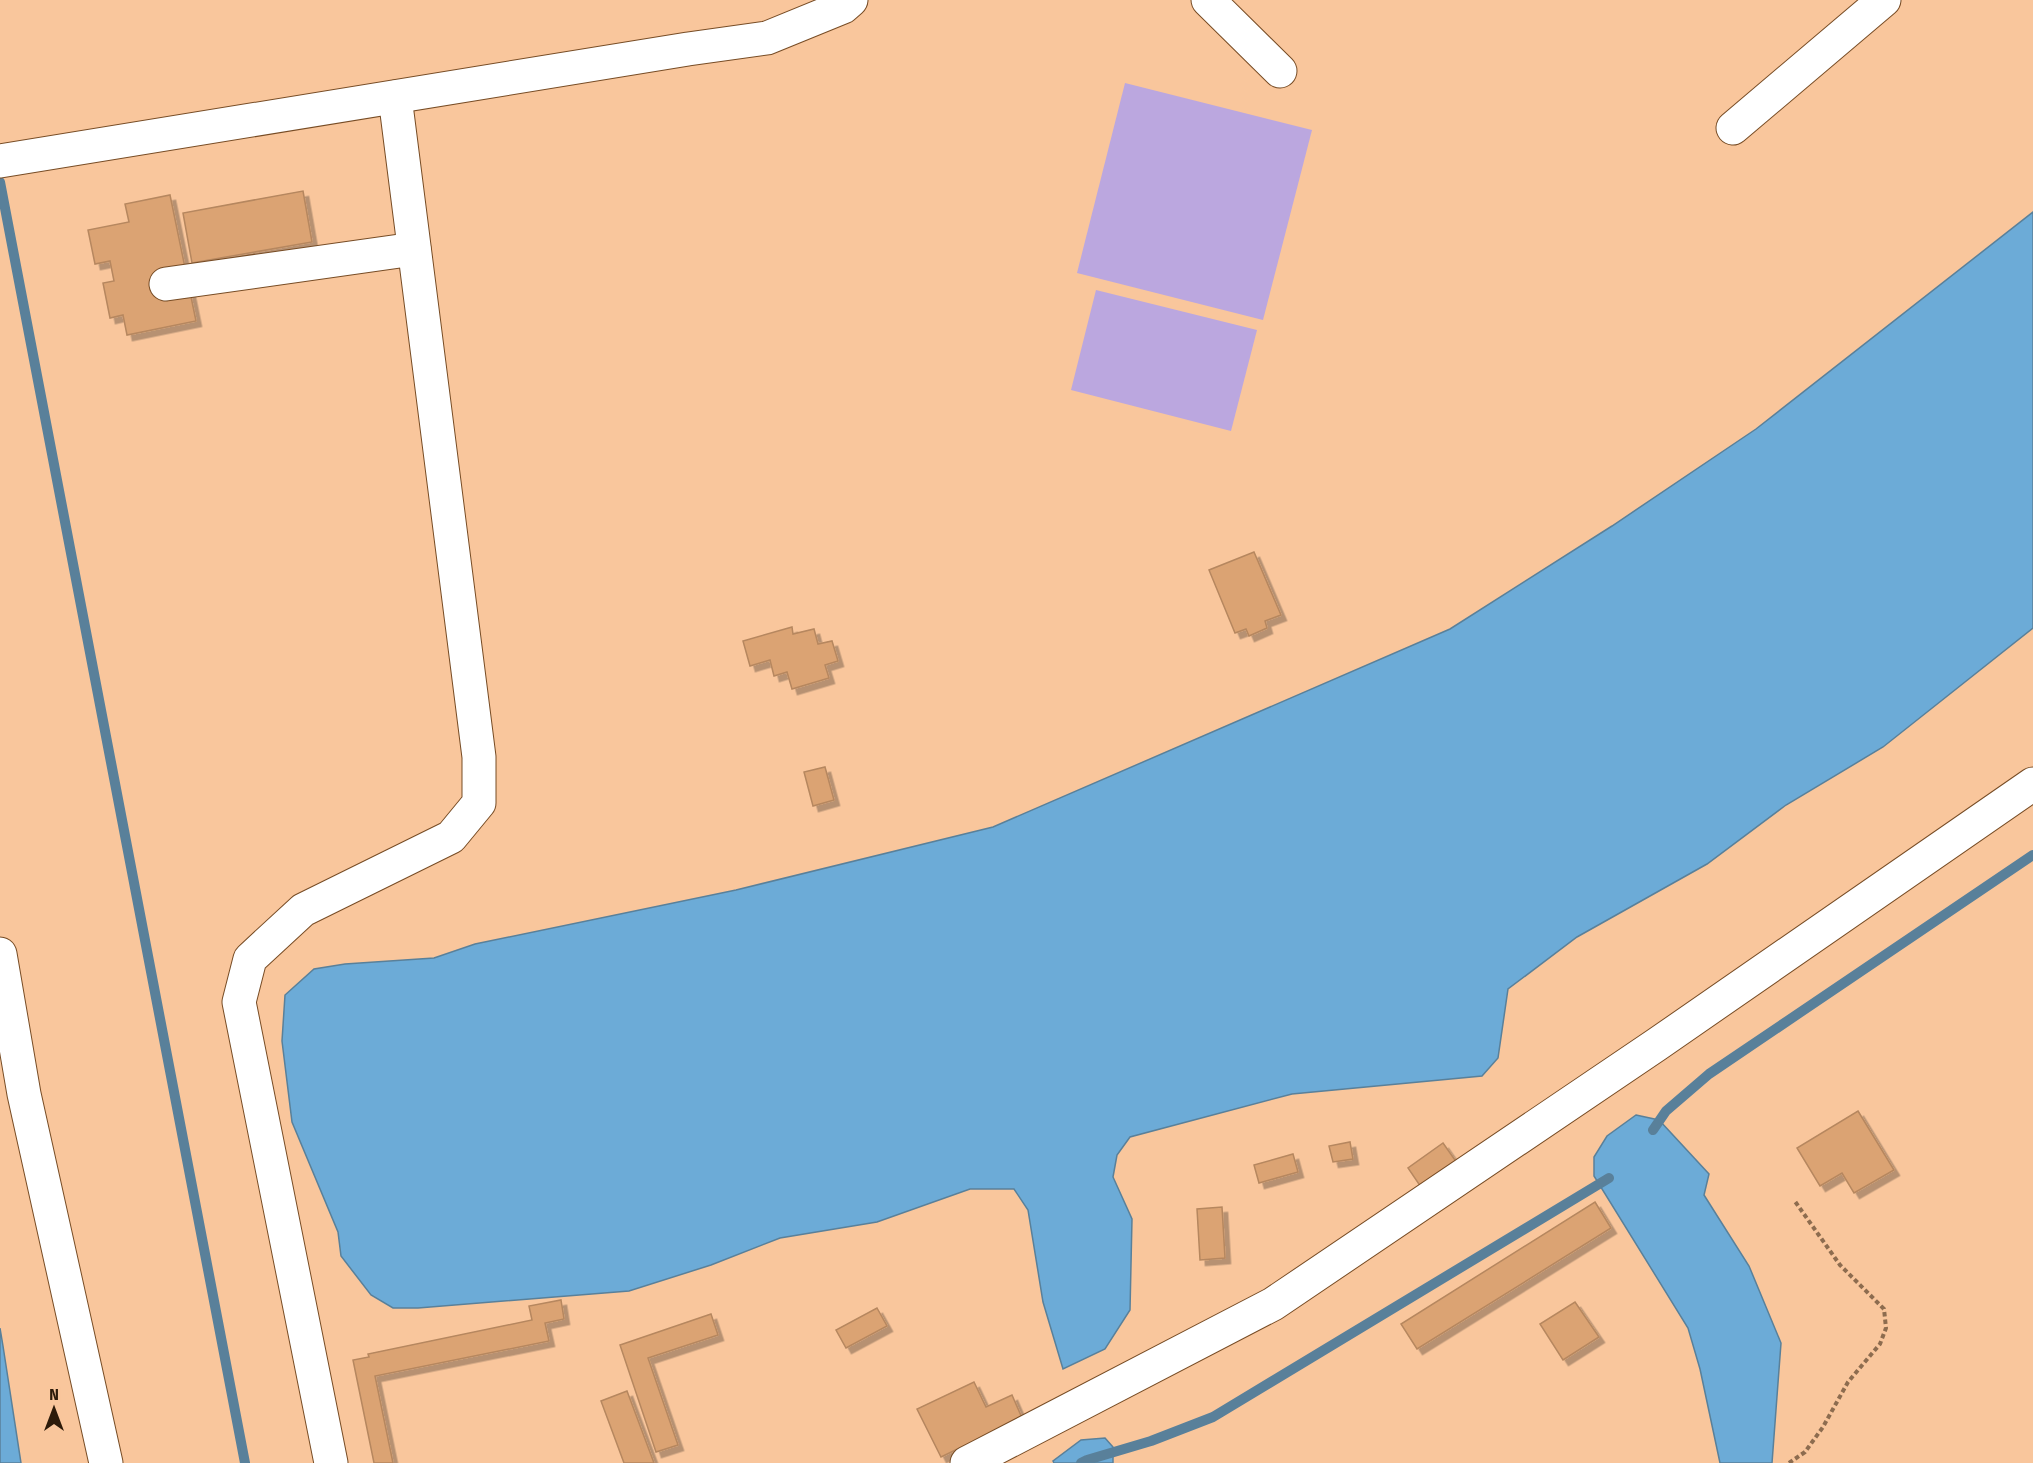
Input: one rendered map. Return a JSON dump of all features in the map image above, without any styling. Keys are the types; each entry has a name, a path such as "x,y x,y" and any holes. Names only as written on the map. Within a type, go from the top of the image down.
{"street":[{"path":"16,159 767,38 843,7 851,0"},
{"path":"1208,0 1280,71"},
{"path":"1733,128 1884,0"},
{"path":"331,1463 239,1002 250,959 303,910 451,837 479,803 479,757 395,97"},
{"path":"166,284 414,249"},
{"path":"967,1463 1273,1304 1646,1052 2033,784"},
{"path":"0,954 12,1096 106,1463"}],"path":[{"path":"1789,1463 1805,1452 1823,1427 1848,1382 1880,1344 1886,1328 1884,1309 1840,1264 1794,1200"}],"shaded area":[{"path":"1125,83 1312,130 1263,320 1077,273"},
{"path":"1096,290 1257,330 1231,431 1071,390"}],"water":[{"path":"2033,212 2033,628 1883,747 1786,805 1707,864 1577,937 1508,989 1498,1058 1482,1076 1292,1094 1130,1137 1117,1155 1113,1177 1132,1219 1130,1310 1105,1349 1063,1369 1043,1302 1028,1210 1014,1189 970,1189 877,1222 780,1238 711,1265 629,1291 393,1308 371,1295 341,1256 338,1232 292,1122 282,1041 285,995 314,969 345,964 434,958 475,944 736,890 993,827 1450,629 1612,526 1756,429"},
{"path":"1636,1115 1659,1120 1709,1174 1704,1195 1749,1266 1781,1343 1772,1463 1720,1463 1700,1369 1688,1328 1594,1176 1594,1157 1607,1136"},
{"path":"0,1328 3,1346 21,1463 0,1463"},
{"path":"1105,1438 1113,1447 1113,1463 1054,1463 1053,1461 1081,1440"}],"building":[{"path":"303,191 312,242 192,263 183,213"},
{"path":"170,195 196,321 127,335 123,315 110,318 103,283 114,281 110,261 95,264 88,230 129,222 125,204"},
{"path":"1254,552 1281,615 1265,621 1267,628 1249,636 1246,629 1235,633 1209,570"},
{"path":"792,627 793,634 814,629 818,644 832,641 838,661 825,665 829,678 792,689 787,672 774,676 770,660 750,666 743,641"},
{"path":"825,767 834,800 813,806 804,772"},
{"path":"1858,1111 1894,1170 1854,1193 1842,1173 1820,1186 1797,1148"},
{"path":"1350,1142 1353,1159 1333,1162 1329,1146"},
{"path":"1443,1143 1462,1170 1427,1196 1408,1168"},
{"path":"1293,1154 1298,1172 1259,1183 1254,1165"},
{"path":"1595,1202 1611,1228 1417,1349 1401,1324"},
{"path":"1222,1207 1225,1258 1200,1260 1197,1209"},
{"path":"561,1300 564,1319 545,1323 549,1341 375,1376 393,1463 374,1463 353,1360 369,1357 368,1354 532,1320 529,1306"},
{"path":"1575,1302 1599,1337 1563,1360 1540,1324"},
{"path":"877,1308 887,1326 846,1348 836,1330"},
{"path":"711,1314 718,1335 648,1358 678,1445 656,1452 620,1345"},
{"path":"974,1382 986,1407 1012,1395 1022,1418 941,1457 917,1409"},
{"path":"627,1391 654,1463 624,1463 601,1401"}],"waterway":[{"path":"0,182 245,1463"},
{"path":"1653,1130 1666,1111 1709,1074 2033,855"},
{"path":"1081,1463 1151,1441 1213,1417 1609,1178"}]}
